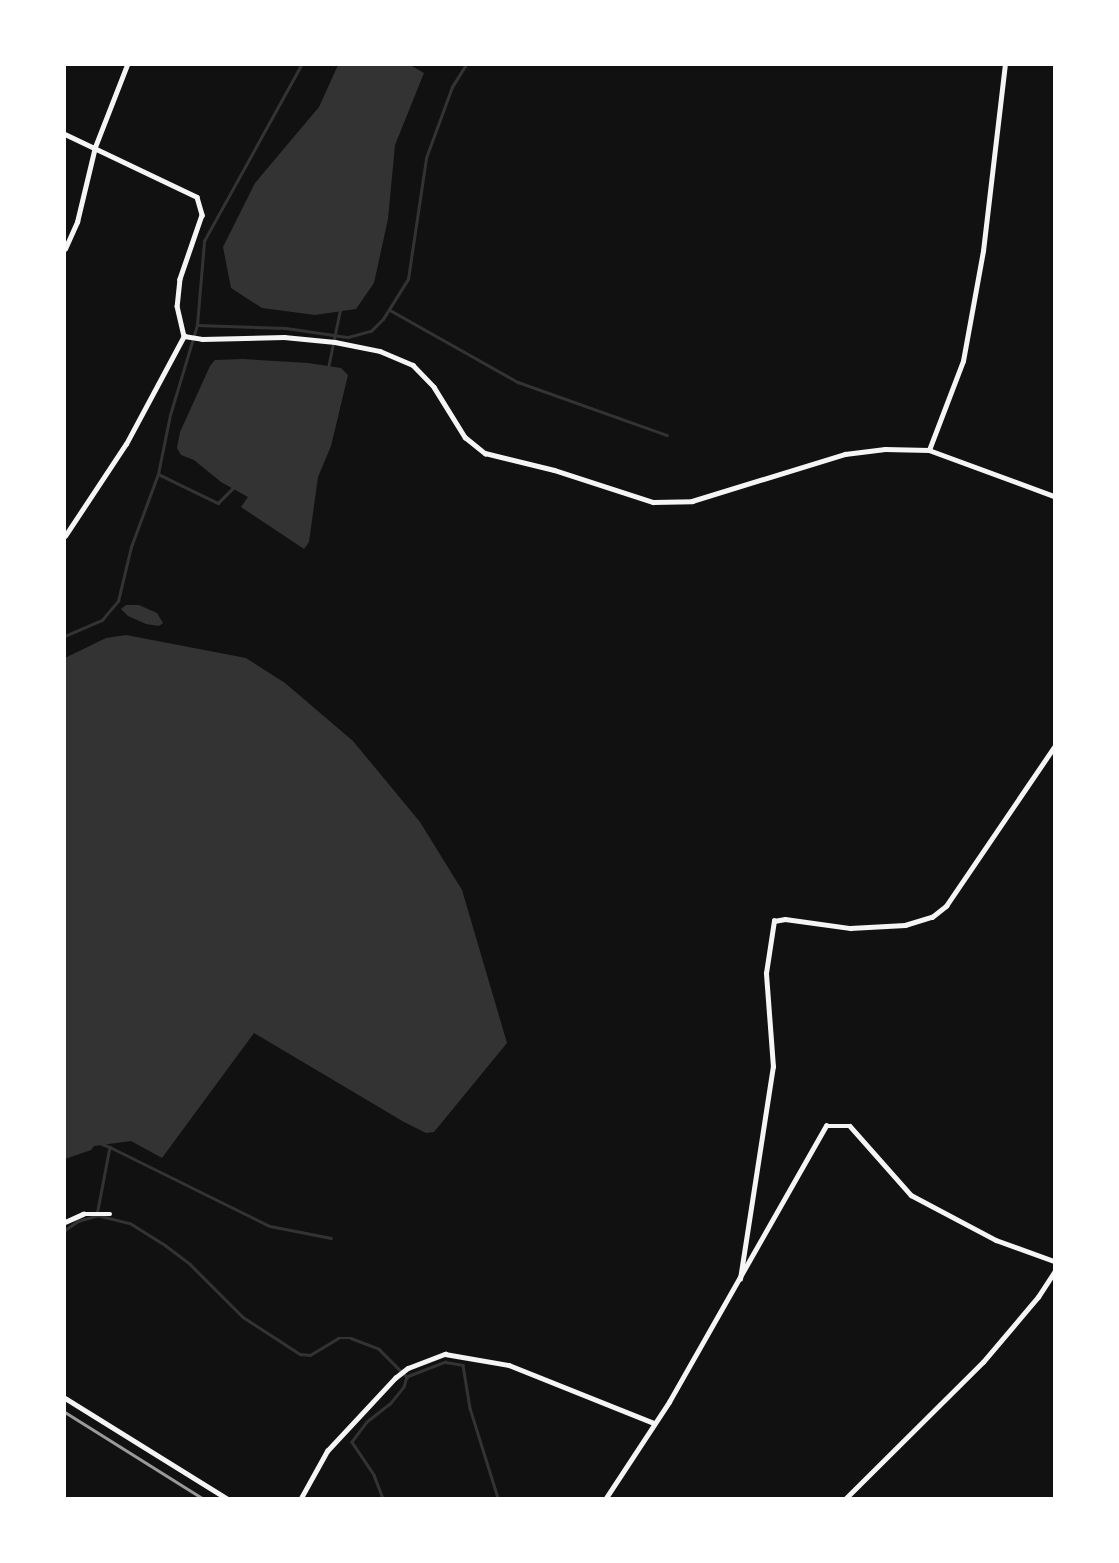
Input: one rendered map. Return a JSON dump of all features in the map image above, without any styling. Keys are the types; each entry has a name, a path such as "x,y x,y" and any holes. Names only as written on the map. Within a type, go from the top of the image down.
{"street":[{"path":"65,249 77,222 95,146 127,65"},
{"path":"929,450 962,361 983,251 1005,65"},
{"path":"65,134 197,197 202,215 180,279 177,306 184,336 126,444 65,536"},
{"path":"184,336 202,339 284,337 335,342 380,351 413,365 434,387 465,437 485,453 554,470 653,502 692,501 845,454 886,449 929,450 1054,496"},
{"path":"740,1279 773,1067 766,973 774,921 785,919 850,928 905,925 932,917 946,906 1054,747"},
{"path":"606,1498 740,1279 801,1175 818,1136 826,1126 850,1126 911,1195 996,1240 1054,1261"},
{"path":"65,1222 83,1214 106,1214"},
{"path":"846,1498 983,1362 1038,1297 1054,1272"},
{"path":"301,1498 327,1451 398,1376 407,1369 446,1354 509,1365 654,1423"},
{"path":"65,1398 226,1498"}],"shaded area":[{"path":"338,65 410,65 424,73 395,145 388,219 374,283 356,309 315,315 262,308 231,288 223,247 255,183 319,107"},
{"path":"243,359 341,368 348,375 331,446 318,477 309,542 304,549 241,507 248,497 221,482 194,460 181,455 177,448 180,432 210,366 215,360"},
{"path":"126,605 139,605 157,613 163,623 159,626 146,624 128,616 121,609"},
{"path":"126,635 246,658 285,683 353,741 420,822 462,890 507,1043 434,1132 426,1133 404,1122 254,1033 162,1158 131,1141 94,1146 91,1150 65,1159 65,658 106,638"}],"waterway":[{"path":"65,636 102,620 118,601 131,547 158,474 170,415 197,325 204,241 301,65"},
{"path":"197,325 286,328 348,337 371,331 383,319 408,279 426,158 452,87 466,65"},
{"path":"328,368 340,310"},
{"path":"390,310 518,382 667,435"},
{"path":"158,474 218,503 235,486"},
{"path":"102,1144 110,1147 97,1215 130,1223 165,1245 190,1264 243,1317 300,1354 310,1355 338,1338 351,1338 379,1349 407,1377 404,1387 390,1404 367,1422 352,1442 374,1475 383,1498"},
{"path":"110,1147 270,1226 331,1238"},
{"path":"65,1230 78,1221 96,1216"},
{"path":"408,1376 445,1362 463,1365 470,1408 498,1498"}],"railway":[{"path":"65,1412 202,1498"}]}
